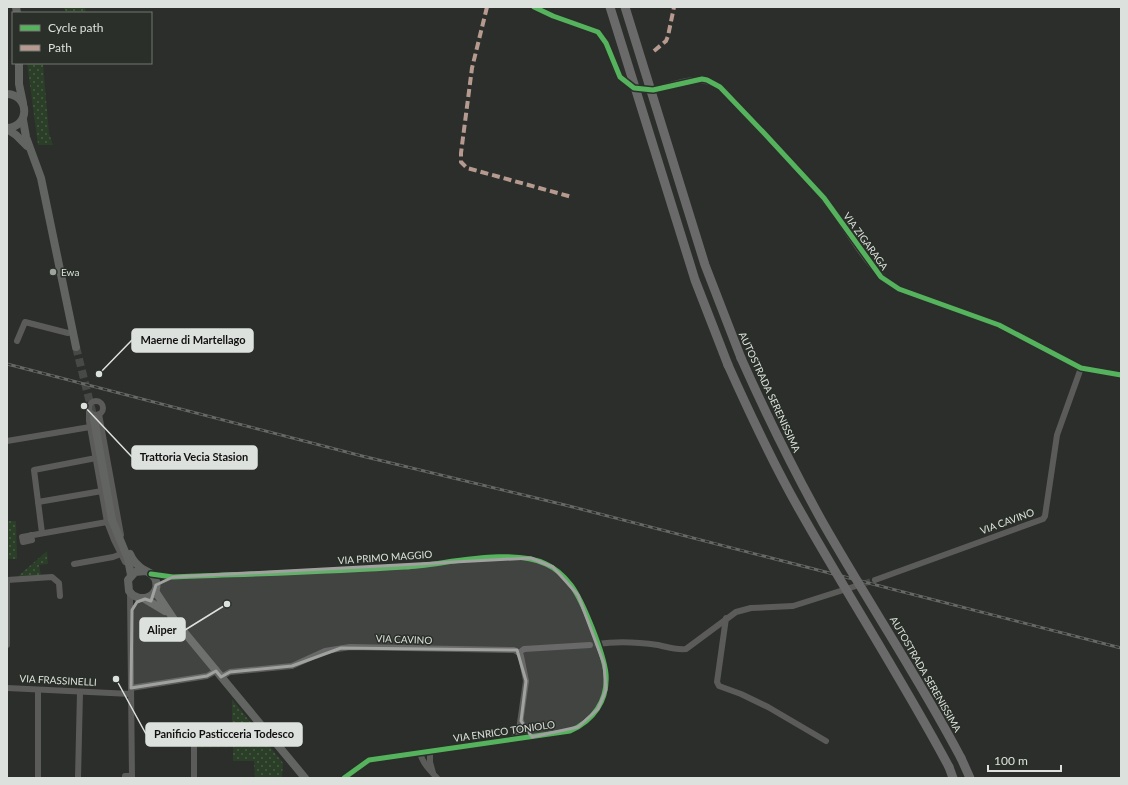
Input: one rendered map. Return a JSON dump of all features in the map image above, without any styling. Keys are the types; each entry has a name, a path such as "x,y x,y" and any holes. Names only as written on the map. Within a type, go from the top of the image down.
{"highway":[{"path":"610,7 695,280 728,365 756,426 798,508 906,689 949,767 953,778"},
{"name":"AUTOSTRADA SERENISSIMA","path":"625,7 705,265 741,358 765,414 787,458 824,524 934,706 970,778"}],"main road":[{"path":"19,64 16,80 7,94 18,97 23,104"},
{"path":"19,64 19,84 25,112 23,120 31,151 41,178 76,348"},
{"path":"7,129 16,126 23,120"},
{"path":"7,129 16,135 31,151"},
{"path":"93,418 112,520 128,559 130,577 128,586 130,593 136,598 143,599 161,607 175,621 305,778"},
{"path":"120,540 133,560 149,572 155,580 156,588 175,621"},
{"path":"130,577 137,571 149,572"},
{"path":"143,599 152,595 156,588"}],"street":[{"path":"534,7 553,16 598,32 606,43 617,72 624,81"},
{"name":"VIA ZIGARAGA","path":"658,89 702,79 714,83 725,91 819,193 870,264 889,283 899,289 999,325 1081,368 1121,375"},
{"path":"17,341 25,322 68,333"},
{"name":"VIA CAVINO","path":"875,580 1043,519 1045,516 1057,435 1081,368"},
{"path":"7,441 93,418 96,458 107,522 126,563 130,577"},
{"path":"42,533 34,470 96,458"},
{"path":"38,502 102,491"},
{"path":"32,535 107,522"},
{"path":"74,564 113,557 121,554"},
{"name":"VIA PRIMO MAGGIO","path":"149,572 172,577 407,567 448,561 514,557 531,558 553,567 571,585 578,595 597,644"},
{"name":"VIA PRIMO MAGGIO","path":"156,588 172,577"},
{"path":"7,645 7,581 52,578 59,583 60,596"},
{"path":"597,644 622,642 657,645 679,650 686,649 736,612 751,608 793,606 856,586"},
{"path":"125,778 125,776 132,777 130,593"},
{"path":"131,619 134,605 143,599"},
{"path":"726,618 717,682 718,686 741,694 768,707 826,741"},
{"name":"VIA ENRICO TONIOLO","path":"344,778 369,760 570,731 586,722 598,709 603,700 606,681 604,664 597,644"},
{"name":"VIA CAVINO","path":"131,691 230,672 292,666 325,651 350,647 460,651 514,650 519,653 524,649 590,645"},
{"path":"513,739 519,730 526,681 521,656 519,653"},
{"name":"VIA FRASSINELLI","path":"7,688 80,692 131,691"},
{"path":"38,690 38,778"},
{"path":"78,778 80,692"},
{"path":"521,721 524,729 532,737"},
{"path":"194,742 194,778"},
{"path":"430,752 430,766 435,776"},
{"path":"420,753 422,760 435,776"}],"highlighted area":[{"path":"531,558 553,567 578,595 604,664 606,690 598,709 578,727 532,737 521,721 526,681 517,650 341,648 292,666 230,672 221,677 216,671 207,676 131,688 132,610 137,602 145,599 151,601 156,585 173,577"}],"green space":[{"path":"63,7 85,7 86,12 66,12"},
{"path":"27,64 43,64 49,133 53,145 38,145"},
{"path":"7,521 16,521 17,559 7,559"},
{"path":"47,551 48,564 39,565 41,575 17,577"},
{"path":"232,699 283,763 282,778 255,778 254,761 233,761 233,747 196,748 196,741 210,735 232,735"}],"tunnel":[{"path":"624,81 641,90 653,90"},
{"path":"76,347 94,419"},
{"path":"856,586 875,580"}],"railway":[{"path":"7,364 362,456 565,505 1121,648"}],"marked path":[{"path":"487,7 472,68 461,162 467,168 572,197"},
{"path":"654,51 666,41 674,7"}],"cycle path":[{"path":"534,7 553,16 598,32 606,43 620,77 634,88 653,90 702,79 720,87 824,198 881,277 899,289 999,325 1081,368 1121,375"},
{"path":"151,574 173,577 347,570 421,566 477,558 515,557 531,559 546,564 562,575 571,585 592,628 606,674 606,684 602,701 586,722 570,731 369,760 344,778"}],"place":[{"name":"Ewa","path":"53,272"},
{"name":"Maerne di Martellago","path":"99,374"},
{"name":"Trattoria Vecia Stasion","path":"84,406"},
{"name":"Aliper","path":"227,604"},
{"name":"Panificio Pasticceria Todesco","path":"116,679"}]}
